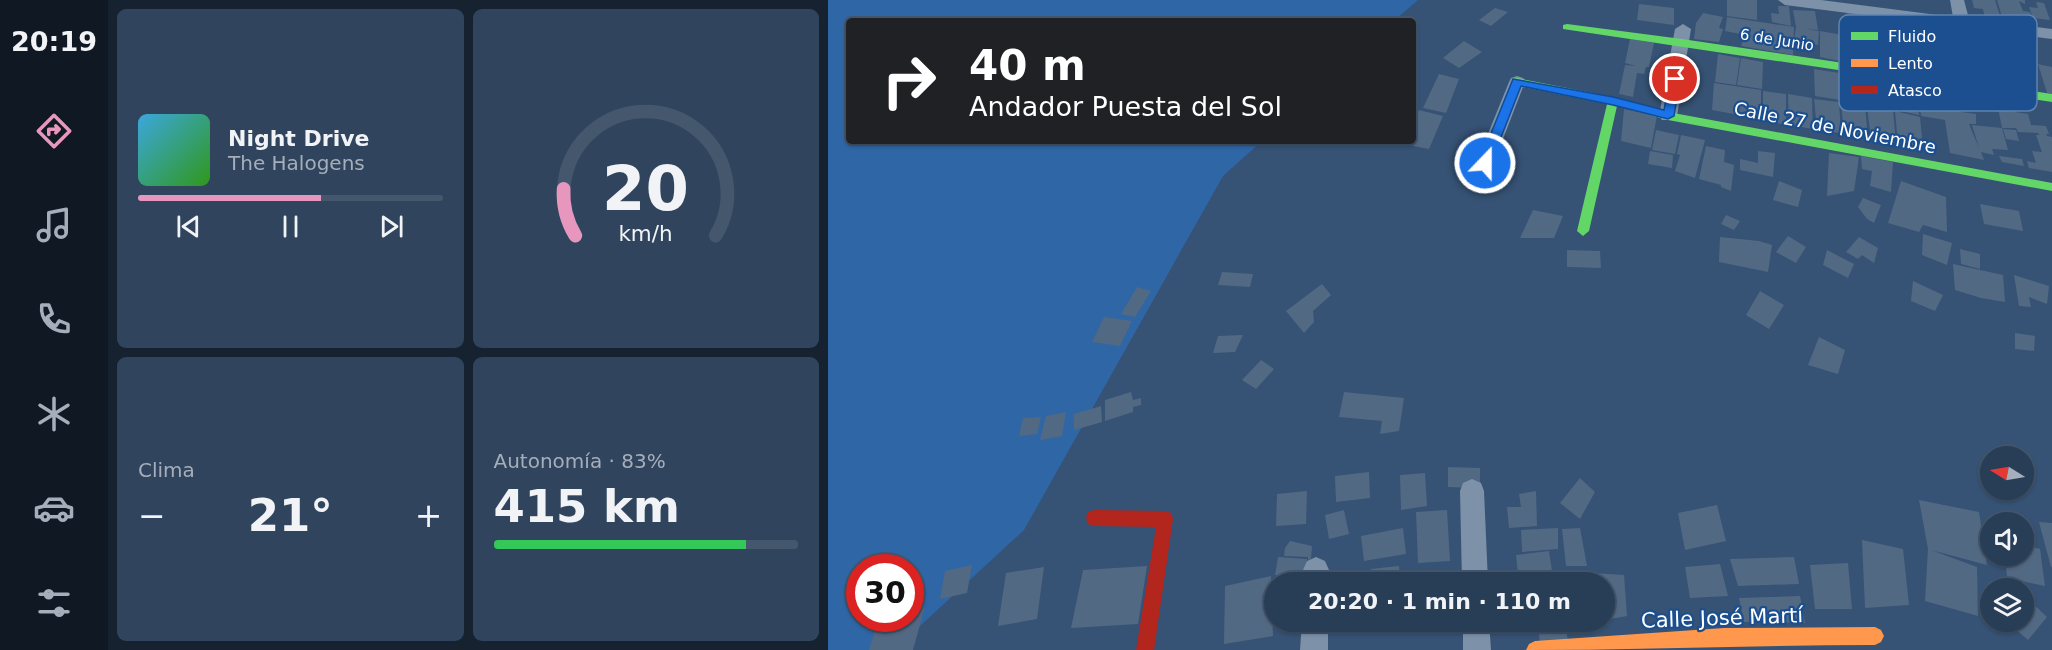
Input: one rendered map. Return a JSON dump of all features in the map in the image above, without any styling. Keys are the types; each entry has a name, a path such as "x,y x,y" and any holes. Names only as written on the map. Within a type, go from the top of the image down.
{"street":[{"path":"1785,0 1911,15"},
{"path":"1957,0 1961,15"},
{"name":"6 de Junio","path":"1567,27 1683,35 1839,62"},
{"path":"2037,32 2052,34"},
{"path":"1668,116 1683,35"},
{"path":"1477,183 1517,82"},
{"name":"Calle 27 de Noviembre","path":"1517,82 1613,101 1668,116 2052,187"},
{"name":"6 de Junio","path":"2037,95 2052,98"},
{"path":"1583,231 1613,101"},
{"path":"1472,491 1475,572"},
{"path":"1094,518 1165,519 1145,650"},
{"path":"1314,650 1315,632"},
{"path":"1477,632 1478,650"},
{"name":"Calle José Martí","path":"1535,650 1724,637 1875,636"}],"shaded area":[{"path":"828,0 1418,0 1397,18 846,18 846,144 1259,144 1223,176 1024,530 924,622 924,554 846,554 846,632 914,632 894,650 828,650"}],"building":[{"path":"1727,0 1757,0 1757,20 1727,16"},
{"path":"1972,0 1995,0 2000,15 1984,15 1983,9 1974,8"},
{"path":"1997,0 2025,0 2025,4 2019,1 2023,11 2030,12 2031,15 2025,15 2001,15"},
{"path":"2036,2 2044,3 2050,20 2037,18 2037,15 2032,15 2029,7 2038,8"},
{"path":"1639,4 1674,8 1674,25 1637,20"},
{"path":"1778,6 1789,6 1791,26 1772,22 1771,13 1779,14"},
{"path":"1495,8 1508,12 1491,26 1479,20"},
{"path":"1793,10 1815,11 1818,30 1805,29 1819,31 1818,45 1794,40 1796,27"},
{"path":"1855,11 1869,13 1869,15 1845,15"},
{"path":"1703,13 1723,17 1719,28 1723,29 1719,42 1694,39 1696,23"},
{"path":"1727,17 1794,27 1793,55 1741,46 1745,35 1725,31"},
{"path":"1820,31 1839,34 1839,61 1820,57"},
{"path":"1630,39 1654,43 1649,67 1646,67 1644,74 1637,73 1633,97 1619,94 1625,65 1636,66 1625,63"},
{"path":"1464,41 1482,52 1459,68 1443,58"},
{"path":"1718,54 1740,58 1736,85 1715,82"},
{"path":"1741,58 1763,62 1762,89 1737,85"},
{"path":"2038,64 2052,67 2052,94 2047,93"},
{"path":"1814,69 1839,73 1839,100 1815,96"},
{"path":"1439,74 1459,79 1446,113 1423,108"},
{"path":"1714,83 1761,90 1761,119 1712,110"},
{"path":"1763,91 1786,94 1786,125 1763,120"},
{"path":"1788,94 1812,98 1813,129 1789,125"},
{"path":"1814,99 1839,102 1841,133 1817,130"},
{"path":"1624,109 1657,115 1651,148 1621,141"},
{"path":"1419,110 1443,116 1429,149 1403,144 1416,144 1416,116"},
{"path":"1842,111 1865,111 1868,138 1844,134"},
{"path":"1868,111 1893,111 1896,143 1871,139"},
{"path":"1895,111 1920,117 1923,148 1898,144"},
{"path":"1901,111 1919,111 1919,115"},
{"path":"1920,111 1961,111 1976,114 1976,124 1969,124 1979,148 1972,125 2002,128 2008,150 1992,149 1994,155 1981,152 1984,160 1950,153 1945,120 1921,116"},
{"path":"1999,111 2028,114 2031,125 2046,126 2049,134 2046,134 2047,136 2052,137 2052,172 2029,168 2027,161 2036,163 2032,151 2042,152 2036,135 2039,135 2038,133 2018,132 2016,128 2002,128"},
{"path":"2003,129 2016,130 2019,141 2006,139"},
{"path":"1656,130 1679,135 1675,154 1652,150"},
{"path":"1681,135 1705,140 1695,178 1675,171 1680,155 1677,154"},
{"path":"1706,146 1725,150 1724,162 1734,165 1731,191 1721,185 1699,179"},
{"path":"1650,151 1673,155 1672,168 1648,164"},
{"path":"1758,151 1775,153 1773,177 1740,170 1740,159 1758,163"},
{"path":"1829,153 1859,157 1854,191 1827,196"},
{"path":"1861,156 1893,162 1891,192 1870,186 1872,171 1862,169"},
{"path":"1999,156 2022,159 2024,166 2002,162"},
{"path":"1779,181 1802,190 1798,207 1773,200"},
{"path":"1901,181 1946,197 1947,232 1923,225 1919,232 1888,223"},
{"path":"1863,198 1881,205 1874,223 1867,219 1858,207"},
{"path":"1980,204 2019,211 2023,231 1984,224"},
{"path":"1533,210 1563,216 1554,238 1520,238"},
{"path":"1726,215 1740,221 1734,230 1721,224"},
{"path":"1923,234 1952,243 1947,265 1922,255"},
{"path":"1788,236 1806,247 1796,263 1776,252"},
{"path":"1720,237 1759,241 1772,245 1768,272 1719,262"},
{"path":"1859,237 1878,248 1874,263 1862,255 1858,259 1846,252"},
{"path":"1960,249 1980,254 1980,269 1961,264"},
{"path":"1567,250 1600,251 1601,268 1567,267"},
{"path":"1827,250 1854,264 1848,278 1823,265"},
{"path":"1953,264 2003,275 2005,302 1955,290"},
{"path":"1222,272 1253,274 1250,287 1218,285"},
{"path":"2014,275 2049,286 2047,304 2029,297 2031,307 2019,306"},
{"path":"1913,281 1943,295 1935,311 1911,301"},
{"path":"1322,284 1331,295 1313,311 1314,322 1304,333 1286,311"},
{"path":"1137,287 1151,291 1135,317 1121,314"},
{"path":"1760,291 1784,305 1769,329 1746,315"},
{"path":"1104,317 1132,321 1120,346 1092,342"},
{"path":"2015,333 2035,336 2034,351 2015,349"},
{"path":"1243,335 1235,352 1213,353 1218,336"},
{"path":"1819,337 1845,350 1838,374 1808,365"},
{"path":"1261,360 1274,369 1256,389 1242,380"},
{"path":"1131,392 1133,400 1141,398 1141,405 1133,407 1133,412 1105,421 1105,400"},
{"path":"1344,392 1404,398 1399,431 1380,434 1382,421 1339,417"},
{"path":"1101,406 1102,422 1074,430 1074,414"},
{"path":"1066,412 1062,436 1040,440 1046,416"},
{"path":"1041,417 1037,434 1019,436 1023,418"},
{"path":"1448,467 1480,468 1480,488 1448,487"},
{"path":"1369,472 1370,498 1336,502 1335,476"},
{"path":"1425,473 1427,506 1401,510 1400,475"},
{"path":"1580,478 1595,492 1580,519 1560,503"},
{"path":"1307,491 1306,524 1276,526 1277,494"},
{"path":"1536,491 1537,526 1509,528 1507,507 1521,507 1519,494"},
{"path":"1919,500 1979,512 1980,563 1931,550 1977,567 1978,616 1925,601 1928,549"},
{"path":"1717,505 1726,541 1685,550 1678,513"},
{"path":"1344,510 1349,534 1329,539 1325,515"},
{"path":"1447,510 1450,561 1418,563 1416,512"},
{"path":"2039,522 2052,523 2052,567 2051,567"},
{"path":"1403,528 1406,554 1364,561 1361,536"},
{"path":"1558,528 1558,549 1522,552 1521,530"},
{"path":"1580,528 1587,566 1566,566 1562,529"},
{"path":"1862,540 1903,549 1909,605 1865,608"},
{"path":"1290,541 1312,546 1311,559 1284,556 1285,548"},
{"path":"2034,548 2040,549 2045,586 2034,584 2034,578 2007,578 2006,566 2034,566"},
{"path":"1549,551 1552,571 1518,572 1516,555"},
{"path":"1278,557 1307,559 1305,572 1276,572"},
{"path":"1794,557 1799,584 1738,586 1730,559"},
{"path":"1848,563 1852,609 1815,609 1810,565"},
{"path":"1720,564 1728,596 1690,598 1685,567"},
{"path":"972,565 967,593 940,599 945,571"},
{"path":"1147,566 1138,624 1071,628 1083,570"},
{"path":"1399,566 1399,572 1371,572 1371,569"},
{"path":"1044,567 1037,619 998,626 1006,573"},
{"path":"1615,574 1624,575 1627,616 1615,618"},
{"path":"1264,578 1264,632 1273,632 1273,636 1224,644 1225,586"},
{"path":"1800,596 1805,623 1744,622 1739,598"},
{"path":"2034,605 2047,617 2028,640 2019,632 2034,632"},
{"path":"875,632 918,632 913,650 869,650"},
{"path":"1539,632 1567,632 1568,642 1540,645"}],"traffic: fast":[{"path":"1567,27 1839,66"},
{"path":"1517,82 1613,101 1668,116 2052,187"},
{"path":"2037,96 2052,98"},
{"path":"1583,231 1613,101"}],"traffic: slow":[{"path":"1535,650 1724,637 1875,636"}],"traffic: jam":[{"path":"1094,518 1165,519 1145,650"}],"route":[{"path":"1485,163 1517,82 1613,101 1668,116 1675,79"}]}
